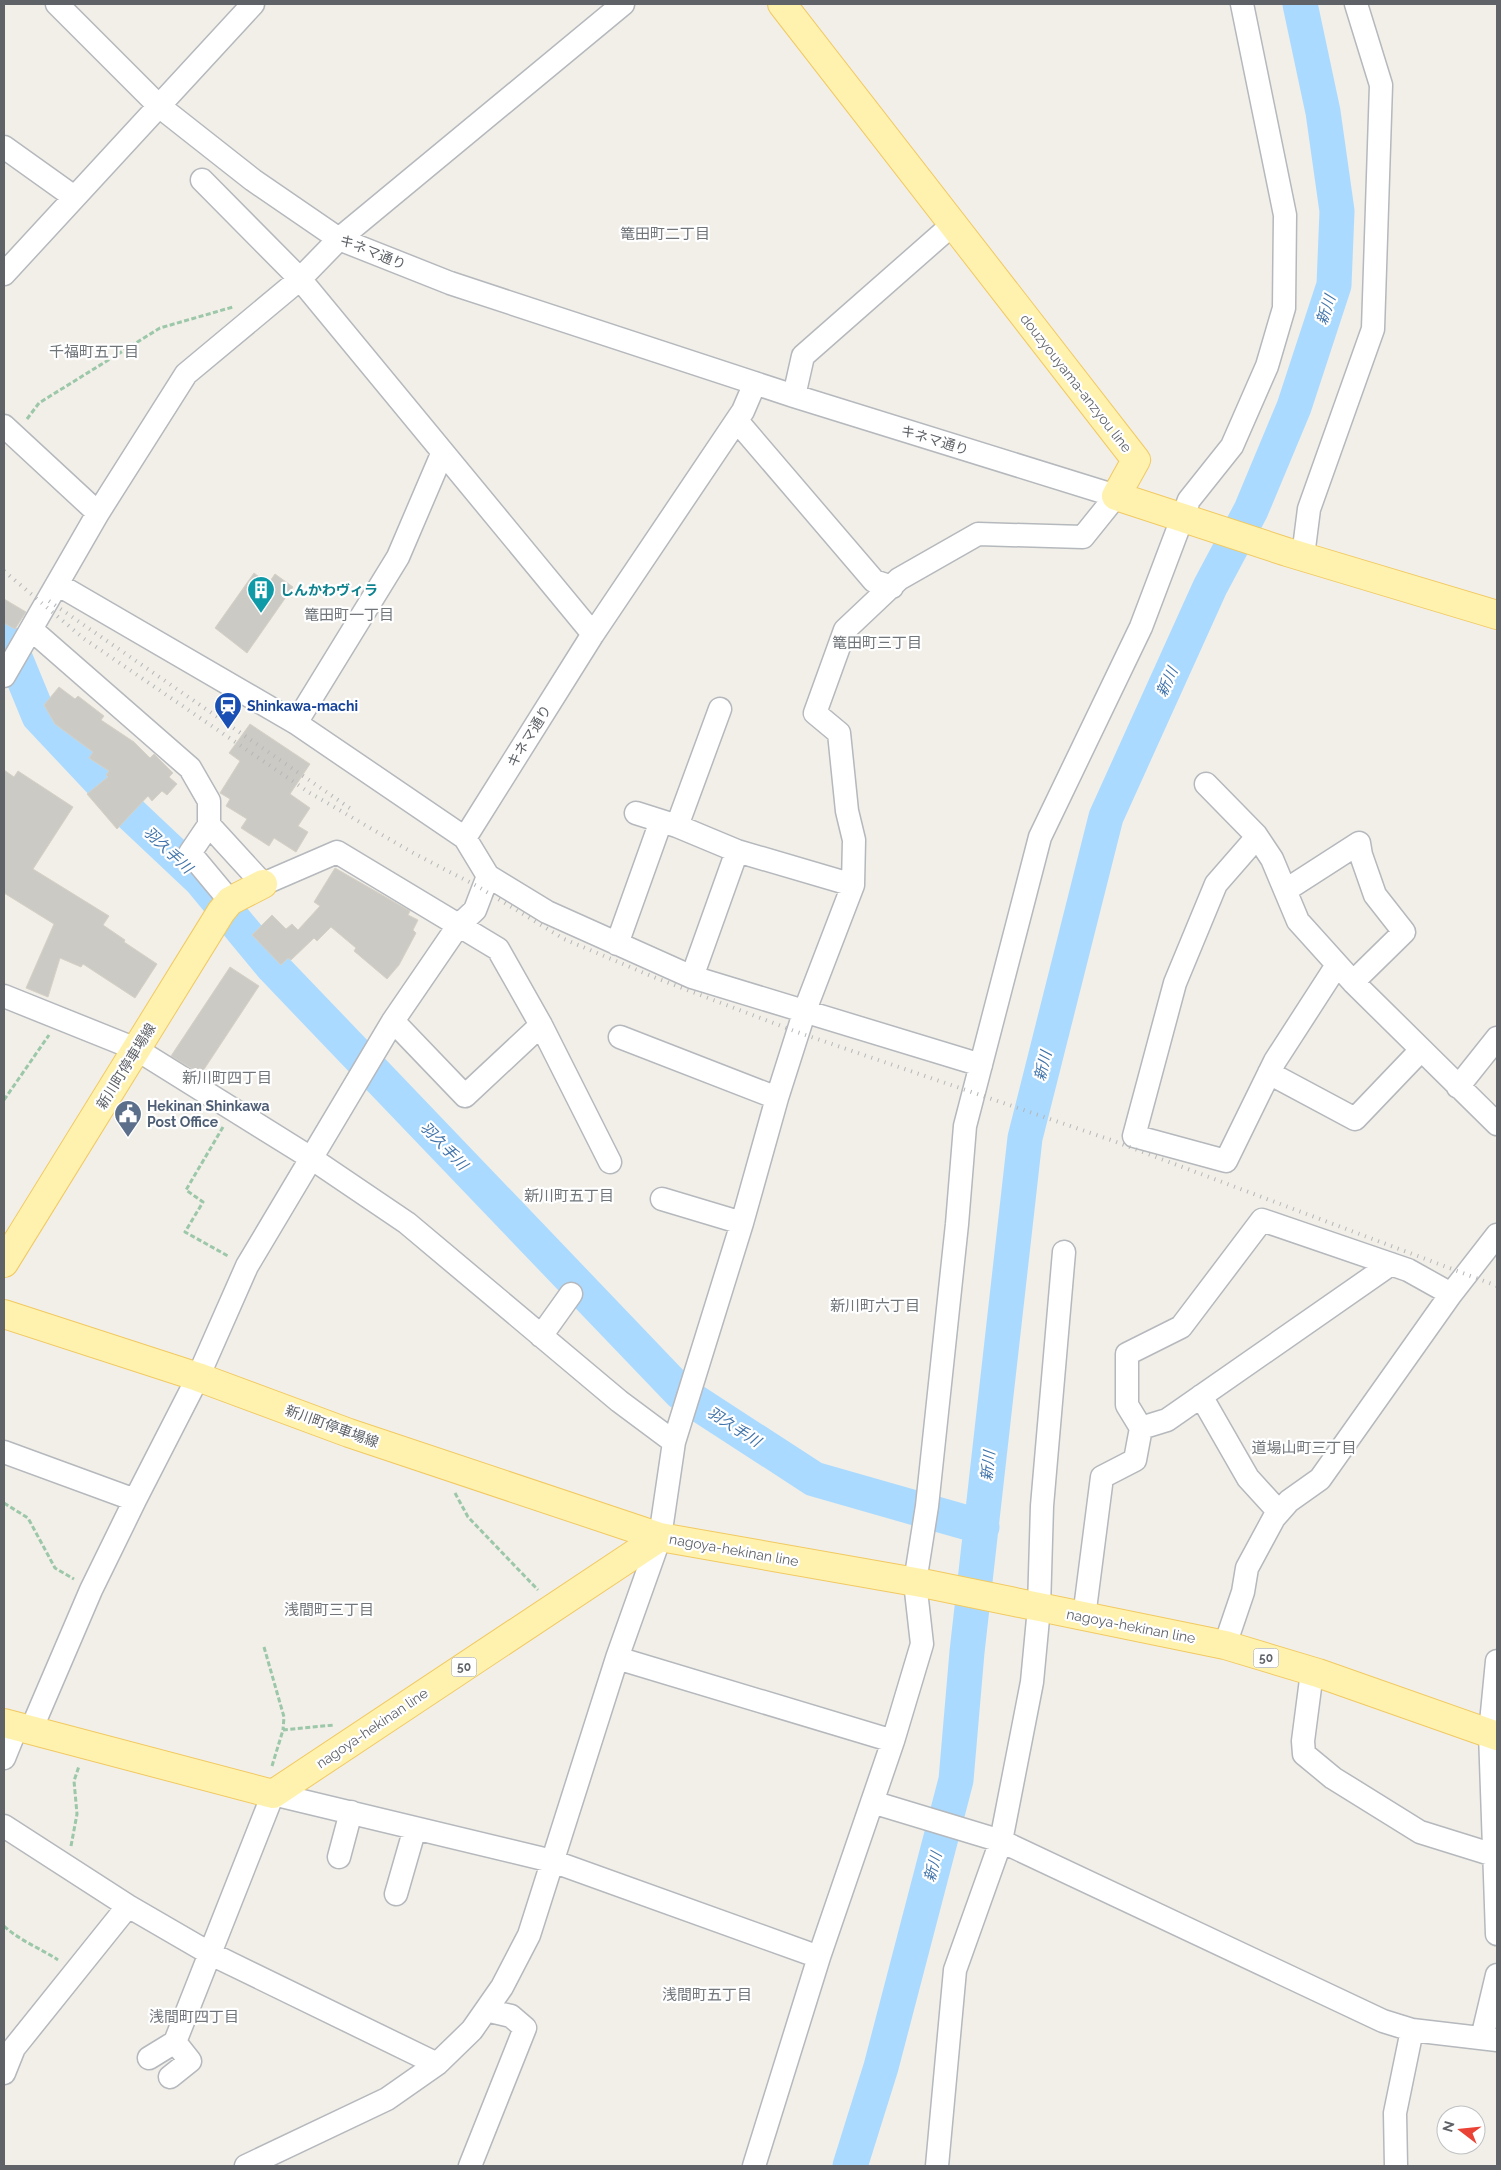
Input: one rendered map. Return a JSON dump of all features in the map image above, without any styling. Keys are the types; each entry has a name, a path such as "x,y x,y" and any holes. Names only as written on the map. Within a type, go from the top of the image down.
{"main road":[{"name":"douzyouyama-anzyou line","path":"782,4 1136,460 1116,496"},
{"path":"1116,496 1295,554 1497,615"},
{"name":"新川町停車場線","path":"4,1263 221,912 230,901 263,884"},
{"name":"新川町停車場線","path":"4,1314 198,1377 349,1433 660,1537"},
{"name":"nagoya-hekinan line","path":"269,1792 660,1537 921,1583 1225,1645 1312,1672 1494,1735"},
{"path":"17,1726 269,1792"}],"street":[{"name":"キネマ通り","path":"57,4 159,106 253,180 339,239 450,283 794,396 1116,496"},
{"path":"4,274 253,4"},
{"path":"6,667 32,630 98,513 186,374 300,279 339,239 584,34 623,4"},
{"path":"754,2166 819,1957 874,1803 922,1644 921,1583 928,1496 957,1224 965,1126 1040,837 1189,520 1189,500 1232,446 1267,366 1284,308 1285,215 1242,4"},
{"path":"1295,554 1309,509 1374,329 1381,85 1356,4"},
{"path":"4,148 74,197"},
{"path":"202,180 300,279 442,454 593,634"},
{"path":"794,396 803,356 952,225"},
{"name":"キネマ通り","path":"465,838 593,634 736,422 755,383"},
{"path":"736,422 874,581 892,587"},
{"path":"9,431 98,513"},
{"path":"296,723 398,557 442,454"},
{"path":"249,2166 388,2099 437,2064 472,2030 502,1987 529,1935 617,1658 660,1537 674,1442 742,1224 777,1098 805,1010 853,885 854,840 847,811 839,733 815,713 845,630 899,579 978,534 1083,537 1116,496"},
{"path":"57,584 296,723 465,838 488,876 547,912 692,977 981,1065"},
{"path":"32,630 190,768 209,801 209,825 190,853 230,901"},
{"path":"618,944 720,709"},
{"path":"1206,784 1257,838 1272,859 1298,921 1353,982 1497,1124"},
{"path":"636,813 737,851 853,885"},
{"path":"209,825 263,884 337,852 498,949 541,1025 610,1162"},
{"path":"1257,838 1216,884 1175,983 1134,1136 1226,1161 1269,1073 1337,965"},
{"path":"1286,890 1359,843 1361,855 1375,895 1404,932 1353,982"},
{"path":"692,977 737,851"},
{"path":"4,1758 17,1726 91,1590 198,1377 246,1266 393,1021 458,926 475,910 488,876"},
{"path":"4,996 136,1049 311,1158 407,1224 619,1401 674,1442"},
{"path":"393,1021 465,1096 541,1025"},
{"path":"620,1037 777,1098"},
{"path":"1458,1087 1497,1038"},
{"path":"1269,1073 1354,1119 1421,1050"},
{"path":"662,1199 742,1224"},
{"path":"1084,1617 1102,1477 1135,1460 1140,1428 1127,1405 1127,1354 1181,1327 1262,1220 1408,1270 1451,1294"},
{"path":"1225,1645 1242,1592 1246,1568 1279,1512 1289,1501 1320,1478 1451,1294 1497,1235"},
{"path":"940,2165 954,1970 1000,1841 1032,1682 1033,1607 1064,1252"},
{"path":"1140,1428 1167,1420 1391,1264"},
{"path":"541,1336 571,1294"},
{"path":"1200,1396 1248,1478 1279,1512"},
{"path":"4,1452 135,1500"},
{"path":"617,1658 893,1741"},
{"path":"1497,1661 1494,1735 1497,1934"},
{"path":"1312,1672 1303,1741 1304,1754 1333,1778 1420,1832 1495,1856"},
{"path":"149,2058 175,2042 269,1792 552,1861 819,1957"},
{"path":"874,1803 1000,1841 1383,2021 1412,2030 1489,2039 1497,1975"},
{"path":"339,1857 351,1812"},
{"path":"4,1826 128,1906 209,1953 437,2064"},
{"path":"396,1894 415,1828"},
{"path":"4,2073 9,2044 75,1972 128,1906"},
{"path":"470,2166 525,2028 511,2016 486,2010"},
{"path":"1396,2166 1395,2113 1412,2030"},
{"path":"170,2077 190,2061 175,2042"}],"path":[{"path":"9,431 39,403 160,328 236,306"},
{"path":"4,1100 61,1019"},
{"path":"234,1110 186,1190 203,1202 185,1232 246,1266"},
{"path":"454,1467 454,1491 468,1517 555,1607"},
{"path":"4,1503 28,1518 55,1568 91,1590"},
{"path":"264,1647 284,1717 283,1730 269,1792"},
{"path":"283,1730 335,1725"},
{"path":"67,1867 77,1814 74,1781 86,1744"},
{"path":"4,1926 16,1937 45,1951 75,1972"}],"building":[{"path":"254,573 268,584 275,574 293,587 247,653 215,628"},
{"path":"4,599 26,612 15,629 4,623"},
{"path":"59,687 75,699 78,696 104,716 101,720 134,742 150,758 154,754 173,773 169,777 177,784 167,795 162,791 152,801 148,796 117,829 87,794 108,777 106,775 109,771 89,758 93,752 55,724 44,705"},
{"path":"250,724 310,764 290,794 310,808 298,826 308,832 296,852 274,838 269,846 241,828 247,819 226,806 230,799 220,793 240,761 229,753"},
{"path":"4,770 14,777 18,771 73,807 33,869 109,916 103,925 157,964 135,998 83,964 81,967 60,958 48,997 26,988 54,924 4,893"},
{"path":"335,868 410,911 408,915 418,920 413,930 416,933 399,965 387,979 354,951 356,948 331,927 317,941 314,938 291,960 288,958 281,965 252,935 272,915 286,929 292,924 298,930 320,906 314,902"},
{"path":"230,967 259,986 201,1074 171,1056"}],"waterway":[{"name":"新川","path":"850,2166 881,2067 956,1780 967,1652 1025,1138 1106,817 1210,587 1251,510 1294,407 1334,285 1337,211 1323,112 1300,4"},
{"name":"羽久手川","path":"4,640 11,648 39,716 132,815 201,880 273,967 680,1392 814,1479 982,1527"}],"railway":[{"path":"4,571 83,638 310,793 415,854 477,886 564,939 656,978 797,1032 1111,1140 1497,1286"},
{"path":"49,601 354,811"}],"place":[{"name":"しんかわヴィラ","path":"261,614"},
{"name":"Shinkawa-machi","path":"228,730"},
{"name":"Hekinan Shinkawa Post Office","path":"128,1138"}],"district":[{"name":"篭田町二丁目","path":"665,234"},
{"name":"千福町五丁目","path":"94,352"},
{"name":"篭田町一丁目","path":"349,615"},
{"name":"篭田町三丁目","path":"877,643"},
{"name":"新川町四丁目","path":"227,1078"},
{"name":"新川町五丁目","path":"569,1196"},
{"name":"新川町六丁目","path":"875,1306"},
{"name":"道場山町三丁目","path":"1304,1448"},
{"name":"浅間町三丁目","path":"329,1610"},
{"name":"浅間町五丁目","path":"707,1995"},
{"name":"浅間町四丁目","path":"194,2017"}]}
